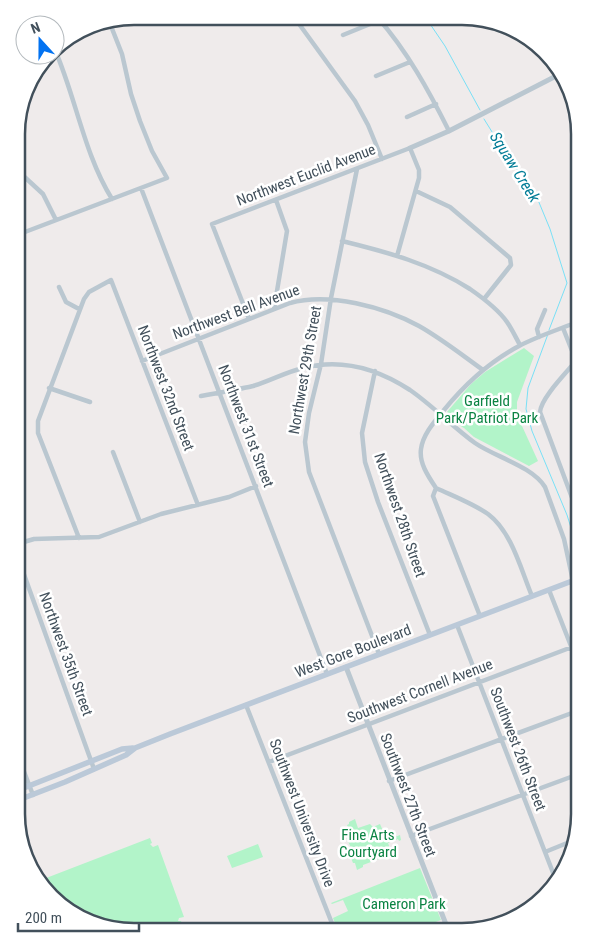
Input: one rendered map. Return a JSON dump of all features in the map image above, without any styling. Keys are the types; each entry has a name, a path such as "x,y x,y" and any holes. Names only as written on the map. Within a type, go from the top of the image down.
{"main road":[{"name":"West Gore Boulevard","path":"25,798 126,755 135,748 571,581"},
{"name":"West Gore Boulevard","path":"25,788 122,749 135,748"}],"street":[{"path":"300,25 355,101 368,124 382,159"},
{"path":"343,35 366,25"},
{"path":"383,25 410,62 436,104 449,131"},
{"path":"25,232 167,178 152,151 140,122 131,94 122,54 112,27"},
{"path":"376,76 410,62"},
{"path":"61,65 85,137 105,188 112,199"},
{"path":"397,256 416,190 419,170 410,148 449,131 554,77"},
{"path":"407,117 436,104"},
{"name":"Northwest Euclid Avenue","path":"249,319 212,224 410,148"},
{"name":"Northwest 29th Street","path":"357,169 305,442 308,466 379,654"},
{"path":"25,177 43,194 56,220"},
{"name":"Northwest 31st Street","path":"141,188 328,674"},
{"path":"416,190 450,207 510,258 511,265 484,299"},
{"path":"274,310 287,231 276,200"},
{"path":"342,241 397,256 427,266 450,277 484,299 507,321 520,345"},
{"name":"Northwest 32nd Street","path":"79,308 89,292 111,280 198,505"},
{"path":"59,287 66,302 79,308 38,421 38,433 79,538"},
{"name":"Northwest Bell Avenue","path":"142,361 301,300 331,298 393,314 449,344 483,370"},
{"path":"541,336 537,330 545,310"},
{"path":"532,596 511,545 501,528 489,515 481,510 436,488 424,467 421,449 428,432 440,415 461,389 483,370 520,345 571,325"},
{"path":"563,328 571,348"},
{"path":"201,396 254,385 302,368 321,364 354,366 391,378 412,391 477,444 530,473 540,481 545,487 571,562"},
{"path":"571,367 540,405 540,412 571,495"},
{"name":"Northwest 28th Street","path":"375,372 362,433 365,462 378,502 430,635"},
{"path":"49,388 90,402"},
{"path":"113,452 140,522"},
{"path":"25,542 34,539 99,537 160,514 229,497 256,486"},
{"path":"436,488 434,496 480,616"},
{"name":"Northwest 35th Street","path":"25,577 94,769"},
{"path":"549,590 571,647"},
{"name":"Southwest 26th Street","path":"457,625 553,874"},
{"name":"Southwest Cornell Avenue","path":"269,762 571,647"},
{"name":"Southwest 27th Street","path":"346,667 445,923"},
{"name":"Southwest University Drive","path":"246,705 332,923"},
{"path":"389,781 571,713"},
{"path":"25,774 33,795"},
{"path":"411,836 571,777"},
{"path":"545,852 567,843"}],"green space":[{"name":"Garfield Park/Patriot Park","path":"524,348 534,356 517,402 517,415 538,461 529,466 474,437 454,422 447,412 471,384 485,372"},
{"name":"Fine Arts Courtyard","path":"355,819 358,828 370,824 373,827 380,824 387,840 400,835 401,840 399,841 398,839 388,843 392,854 363,865 363,867 357,870 355,863 348,856 353,852 346,837 351,835 347,825"},
{"path":"150,838 152,843 150,844 153,847 158,845 184,917 179,918 178,921 182,923 134,923 106,919 92,915 68,900 57,891 47,878"},
{"path":"258,844 263,857 232,868 227,856"},
{"name":"Cameron Park","path":"420,868 441,920 433,923 335,923 333,918 348,911 343,900 331,903"}],"waterway":[{"name":"Squaw Creek","path":"431,25 445,46 480,110"},
{"name":"Squaw Creek","path":"484,119 512,164 524,177 538,200 550,229 567,283 549,330"},
{"name":"Squaw Creek","path":"548,334 528,388 526,409 532,431 571,528"}]}
